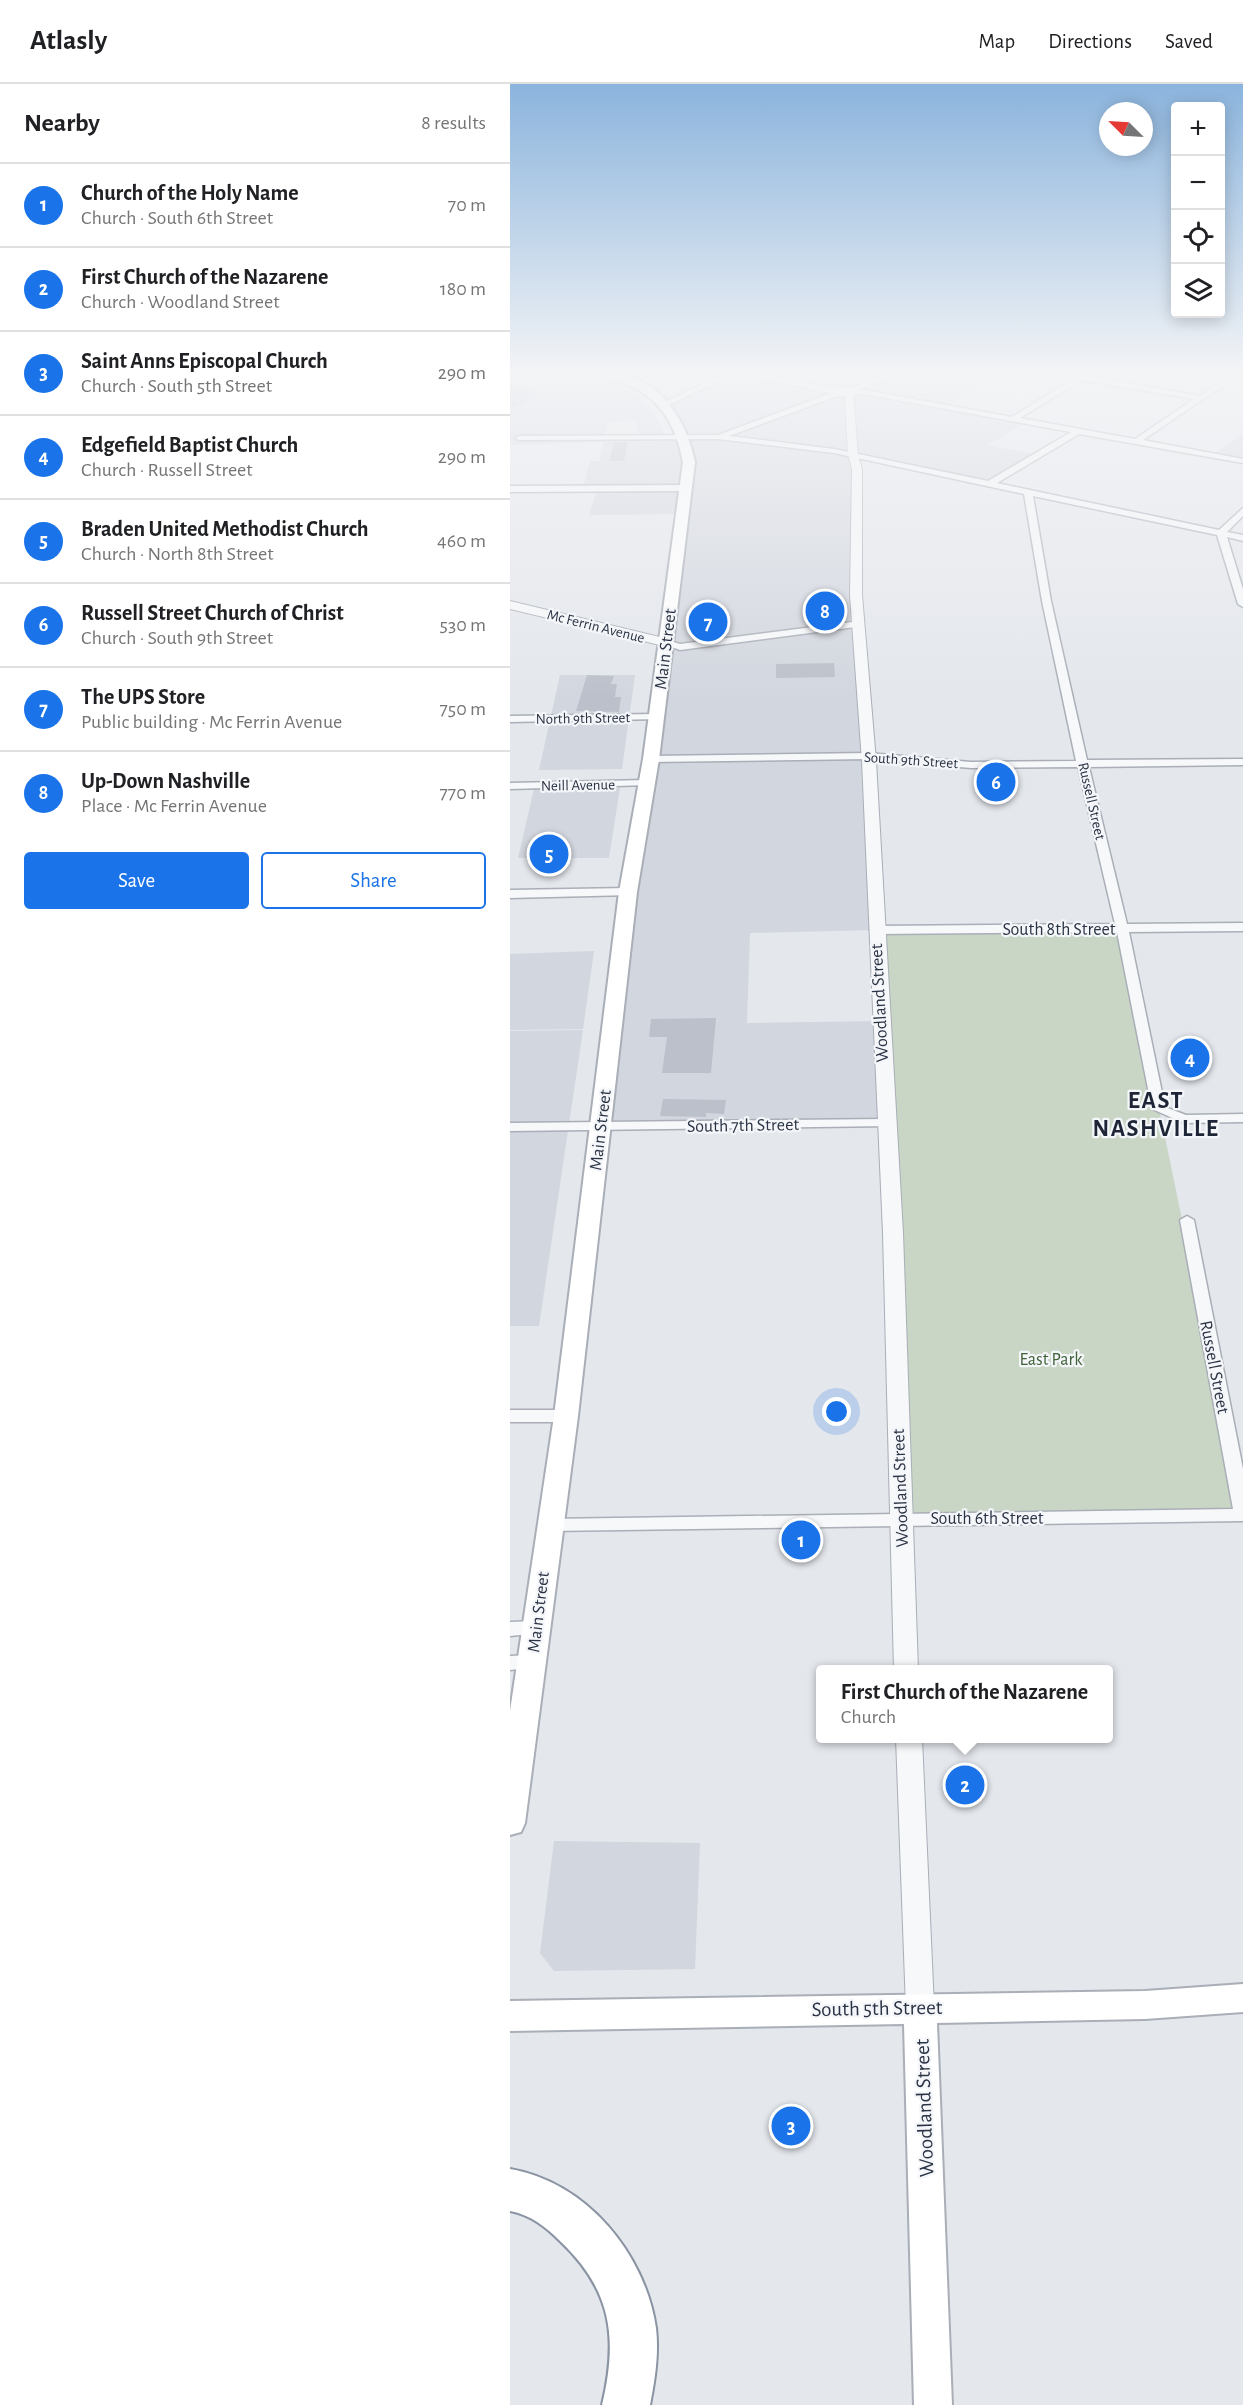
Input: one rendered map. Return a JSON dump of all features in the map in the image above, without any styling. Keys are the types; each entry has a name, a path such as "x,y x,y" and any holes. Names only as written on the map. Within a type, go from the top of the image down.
{"highway":[{"path":"510,2190 544,2200 566,2216 593,2239 616,2271 632,2326 632,2362 626,2405"}],"main road":[{"name":"Main Street","path":"510,1823 522,1629 550,1525 566,1416 628,892 651,759 664,642 688,480"},
{"name":"South 5th Street","path":"510,2016 1145,2005 1243,1998"},
{"name":"Woodland Street","path":"920,2008 933,2405"}],"street":[{"name":"Woodland Street","path":"857,480 856,595 861,624 885,1123 893,1233 906,1665"},
{"path":"973,480 1243,538"},
{"path":"990,484 996,480"},
{"path":"511,491 687,488"},
{"name":"Russell Street","path":"1028,492 1035,541 1083,765 1122,929 1159,1109 1184,1119 1243,1118"},
{"path":"1221,533 1243,511"},
{"path":"1221,533 1243,604"},
{"name":"Mc Ferrin Avenue","path":"510,605 680,647 861,624"},
{"name":"North 9th Street","path":"510,719 656,717"},
{"name":"South 9th Street","path":"651,759 868,756 971,765 1243,762"},
{"name":"Neill Avenue","path":"510,786 646,783"},
{"path":"510,894 628,892"},
{"name":"South 8th Street","path":"876,930 1243,927"},
{"name":"South 7th Street","path":"510,1127 885,1123"},
{"name":"Russell Street","path":"1187,1220 1243,1514"},
{"path":"510,1416 566,1416"},
{"name":"South 6th Street","path":"550,1525 1243,1514"},
{"name":"Woodland Street","path":"909,1743 920,2008"}],"shaded area":[{"path":"585,480 855,480 876,930 750,933 747,1023 880,1021 885,1123 600,1127 682,514 589,515 597,489 583,489"},
{"path":"973,480 996,480 990,484"},
{"path":"560,675 635,675 622,769 539,770"},
{"path":"620,788 609,858 518,858 534,789"},
{"path":"594,951 583,1029 510,1030 510,954"},
{"path":"583,1030 539,1326 510,1326 510,1031"},
{"path":"554,1841 700,1843 695,1969 554,1971 540,1953"}],"green space":[{"name":"East Park","path":"1122,929 1243,1515 900,1518 876,930"}],"building":[{"path":"811,601 838,601 839,621 822,624 821,620 812,621"},
{"path":"834,663 835,677 776,678 776,664"},
{"path":"587,675 614,676 611,684 617,684 615,697 621,697 619,712 576,711"},
{"path":"716,1018 711,1073 662,1073 667,1037 649,1037 651,1019"},
{"path":"663,1099 726,1100 724,1114 706,1113 706,1117 660,1116"}],"place":[{"name":"Up-Down Nashville","path":"825,611"},
{"name":"The UPS Store","path":"708,622"},
{"name":"Russell Street Church of Christ","path":"996,782"},
{"name":"Braden United Methodist Church","path":"549,854"},
{"name":"Edgefield Baptist Church","path":"1190,1058"},
{"name":"Church of the Holy Name","path":"801,1540"},
{"name":"First Church of the Nazarene","path":"965,1785"},
{"name":"Saint Anns Episcopal Church","path":"791,2126"}],"district":[{"name":"EAST NASHVILLE","path":"1156,1114"}]}
